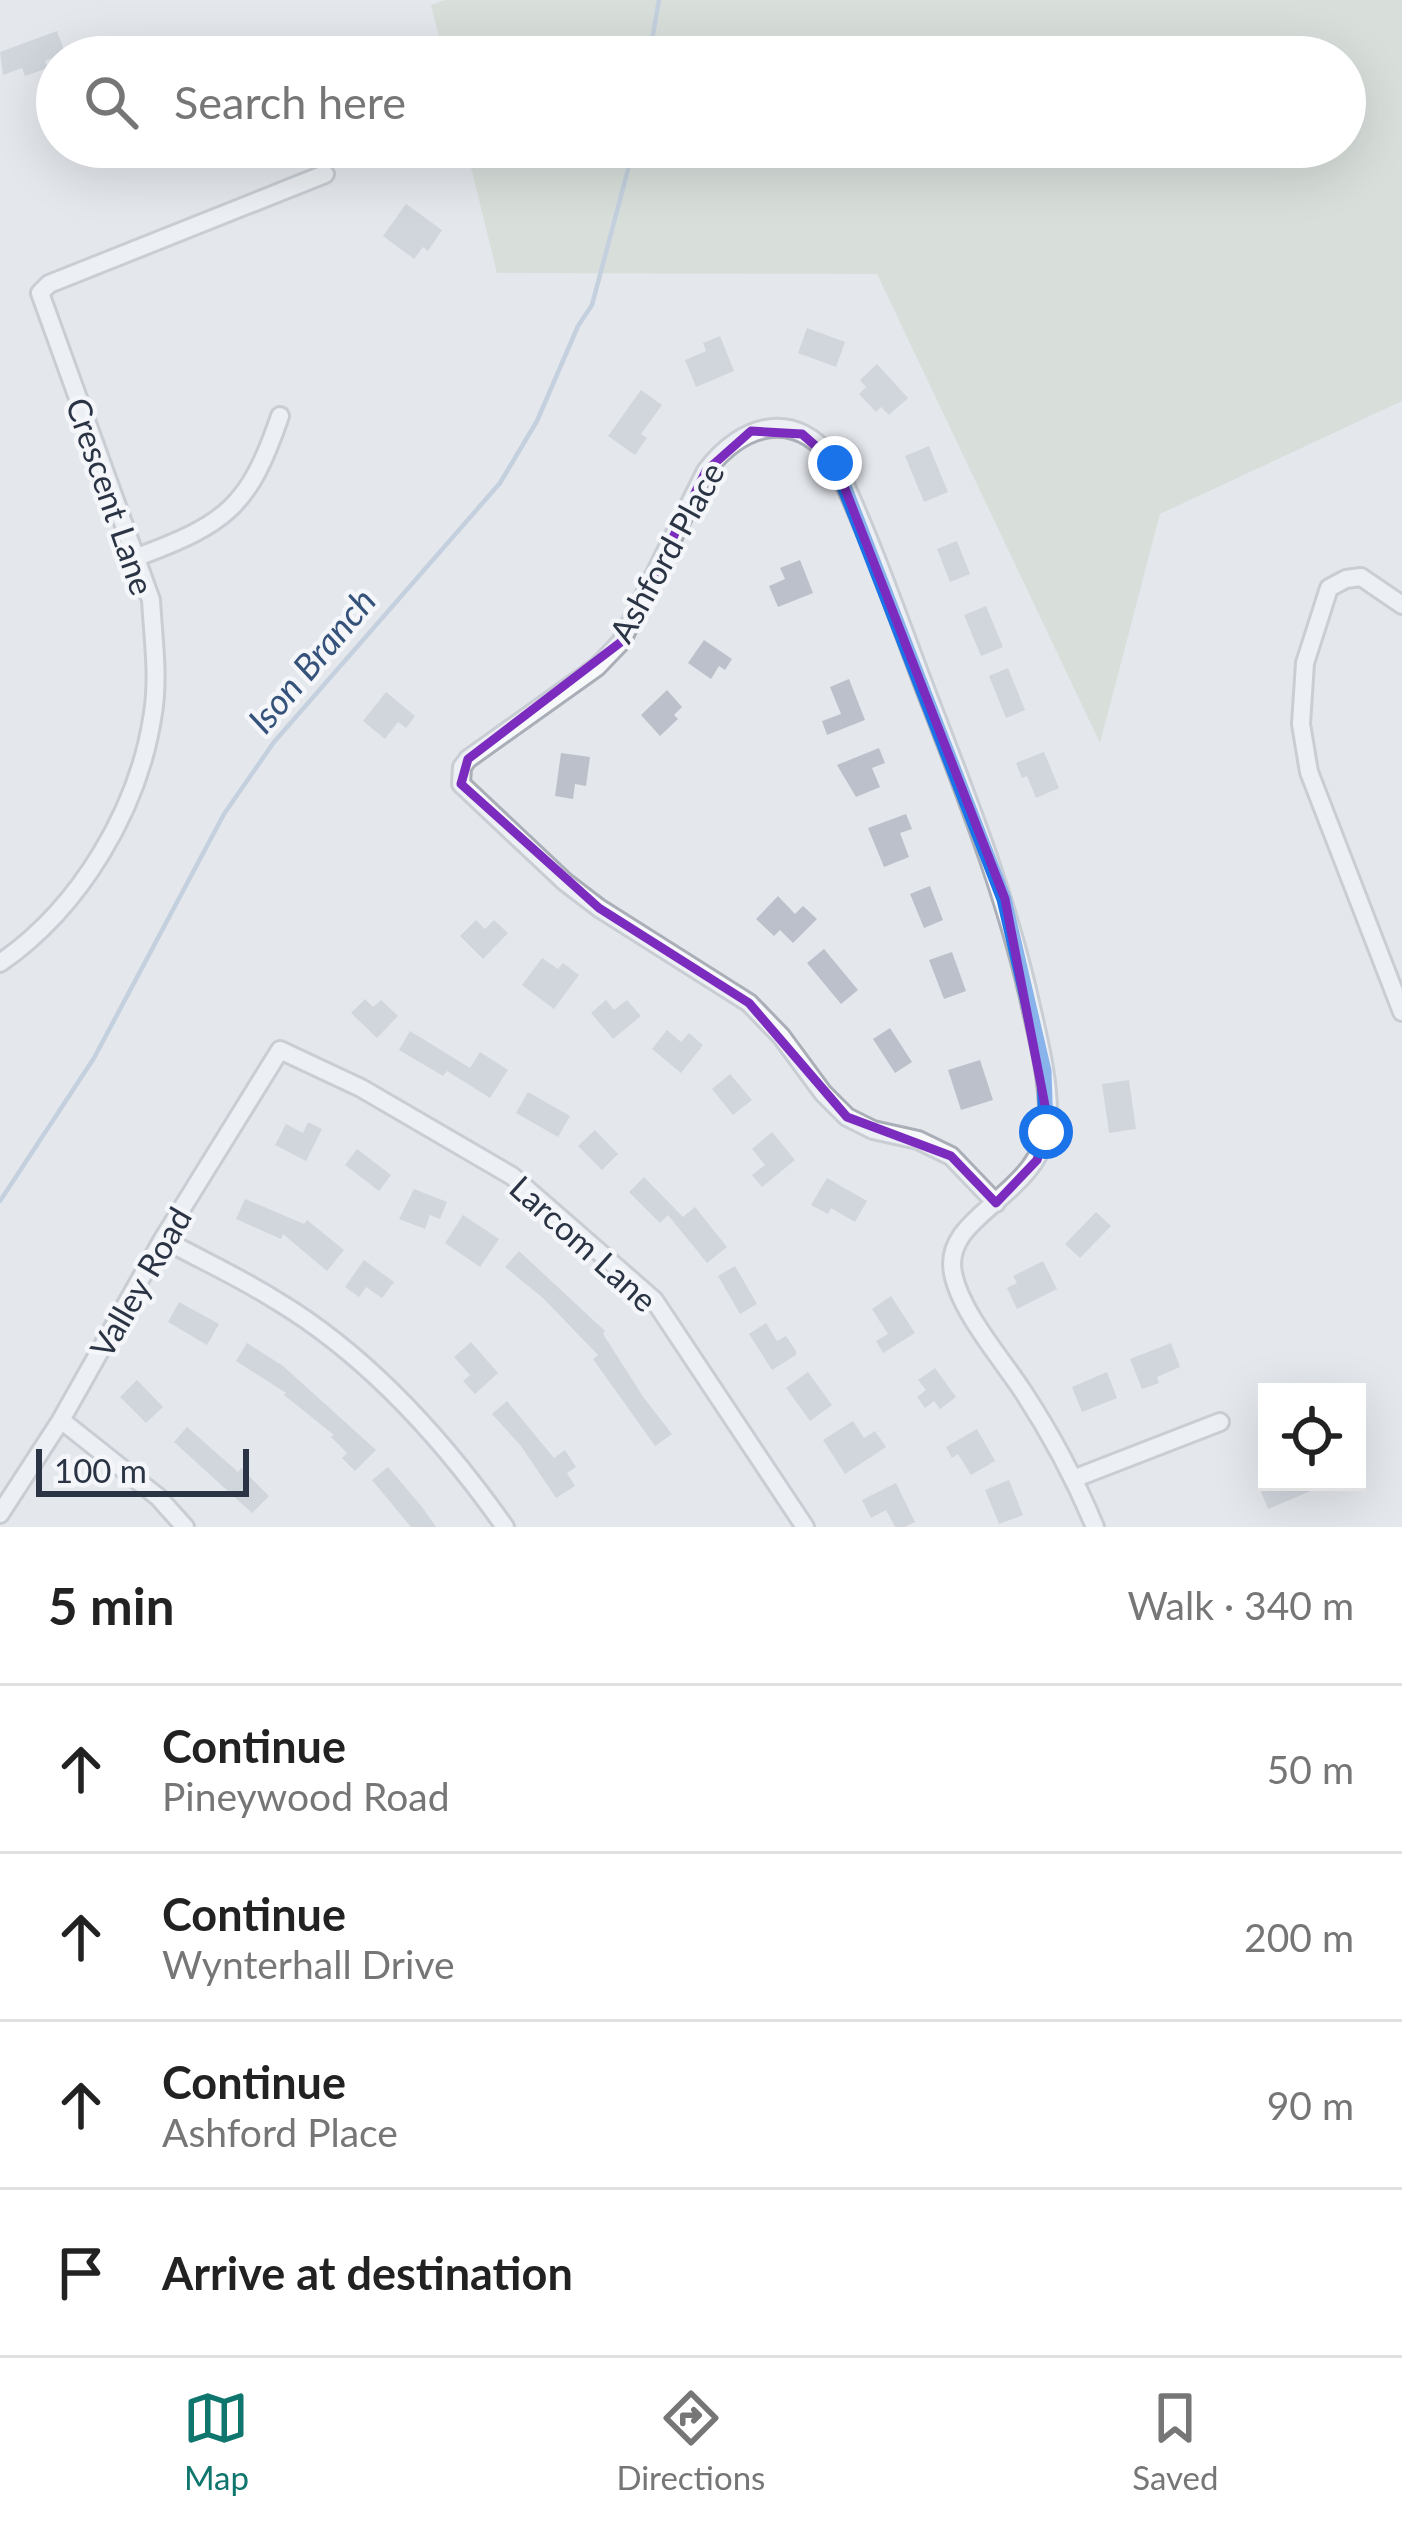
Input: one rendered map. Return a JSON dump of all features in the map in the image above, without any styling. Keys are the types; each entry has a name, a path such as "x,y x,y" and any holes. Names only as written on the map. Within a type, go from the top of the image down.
{"street":[{"name":"Crescent Lane","path":"0,963 40,930 88,875 112,833 153,713 151,600 40,292 49,284 325,174"},
{"path":"137,557 221,519 247,492 280,416"},
{"name":"Ashford Place","path":"784,428 802,434 826,451 844,482 1004,899 1038,1037 1048,1104 1037,1160 1023,1180 996,1203 951,1156 847,1117 749,1003 635,932 566,882 469,793 460,776 476,752 597,667 621,642 706,471 723,449 751,431 784,428"},
{"path":"1402,605 1361,577 1329,588 1305,663 1300,724 1309,772 1402,1012"},
{"name":"Valley Road","path":"0,1514 61,1420 163,1239 280,1050"},
{"name":"Larcom Lane","path":"280,1050 361,1088 512,1176 655,1300 805,1527"},
{"path":"996,1203 956,1242 951,1262 956,1284 1044,1423 1095,1527"},
{"path":"163,1239 280,1302 376,1376 463,1468 505,1527"},
{"path":"61,1420 158,1497 185,1527"},
{"path":"1073,1480 1220,1422"}],"highlighted area":[{"path":"751,431 802,434 835,463 1005,899 1048,1121 1037,1160 996,1203 951,1156 847,1117 749,1003 599,908 461,784 468,759 621,642 706,471"}],"green space":[{"path":"445,0 1402,0 1402,401 1160,514 1100,743 877,274 497,273 471,168 1366,168 1366,36 439,36 431,5"}],"building":[{"path":"36,39 36,72 25,76 22,68 3,75 0,52"},
{"path":"406,204 442,230 428,251 423,247 414,259 383,236"},
{"path":"807,328 845,342 836,367 798,353"},
{"path":"720,336 734,371 696,387 685,360 706,351 703,343"},
{"path":"877,364 908,398 889,415 881,407 876,412 859,394 866,387 860,380"},
{"path":"641,390 662,405 641,434 647,438 635,455 608,436"},
{"path":"929,446 948,492 924,502 905,456"},
{"path":"957,541 970,574 950,582 937,549"},
{"path":"800,560 813,593 778,607 769,586 785,579 780,568"},
{"path":"986,606 1003,647 981,656 964,615"},
{"path":"704,640 732,659 725,670 719,666 711,679 688,663"},
{"path":"1008,668 1025,710 1006,718 989,676"},
{"path":"849,679 865,720 827,735 822,721 841,714 830,687"},
{"path":"667,690 682,707 674,715 678,719 660,736 641,715"},
{"path":"386,692 415,716 406,728 398,722 385,739 363,721"},
{"path":"879,748 885,763 872,768 880,787 856,797 837,765"},
{"path":"1044,752 1059,788 1036,798 1016,763"},
{"path":"561,753 590,757 586,786 575,784 573,799 555,796"},
{"path":"906,814 912,829 900,833 909,857 884,867 868,828"},
{"path":"930,886 943,920 924,928 910,894"},
{"path":"778,896 795,914 803,906 817,919 793,943 780,930 774,936 756,919"},
{"path":"476,920 485,929 494,920 508,933 483,959 460,936"},
{"path":"824,949 858,990 841,1004 807,963"},
{"path":"952,952 966,991 944,999 929,960"},
{"path":"542,958 558,969 563,963 579,975 554,1009 522,985"},
{"path":"365,999 373,1007 381,1000 398,1016 377,1038 351,1013"},
{"path":"606,1000 614,1010 627,1000 641,1016 613,1039 591,1013"},
{"path":"890,1028 912,1062 895,1073 873,1039"},
{"path":"667,1030 681,1042 689,1033 703,1045 681,1073 652,1049"},
{"path":"410,1031 470,1068 480,1052 508,1070 490,1098 447,1071 443,1076 399,1050"},
{"path":"980,1060 993,1100 961,1110 948,1070"},
{"path":"730,1074 752,1100 733,1115 712,1089"},
{"path":"1129,1080 1136,1129 1109,1133 1102,1084"},
{"path":"528,1092 570,1116 558,1137 516,1113"},
{"path":"308,1122 322,1129 306,1161 275,1145 286,1124 303,1133"},
{"path":"595,1130 618,1154 602,1170 578,1146"},
{"path":"772,1132 795,1160 762,1187 752,1175 765,1165 752,1149"},
{"path":"357,1149 391,1175 379,1191 345,1165"},
{"path":"644,1177 683,1217 695,1207 727,1247 707,1263 668,1215 660,1223 629,1192"},
{"path":"827,1178 867,1201 855,1222 831,1208 828,1214 811,1205"},
{"path":"414,1189 447,1202 440,1219 430,1215 425,1229 399,1219"},
{"path":"245,1199 304,1224 307,1220 344,1250 327,1271 283,1234 281,1239 236,1219"},
{"path":"1096,1212 1111,1226 1080,1258 1065,1244"},
{"path":"463,1215 499,1239 480,1267 445,1243"},
{"path":"519,1251 605,1331 644,1398 672,1434 655,1446 593,1359 598,1355 543,1298 505,1267"},
{"path":"364,1260 394,1282 382,1298 366,1287 359,1297 345,1287"},
{"path":"1043,1261 1057,1289 1017,1309 1007,1288 1017,1283 1013,1276"},
{"path":"735,1266 757,1304 740,1314 718,1276"},
{"path":"891,1296 915,1333 883,1353 876,1341 888,1334 872,1309"},
{"path":"179,1302 219,1324 207,1345 168,1322"},
{"path":"766,1323 777,1341 786,1336 796,1351 772,1370 749,1334"},
{"path":"471,1342 498,1373 475,1394 463,1381 470,1375 454,1357"},
{"path":"247,1343 283,1366 376,1450 355,1471 342,1458 347,1453 331,1437 334,1435 286,1393 236,1361"},
{"path":"1171,1343 1180,1367 1142,1389 1130,1359"},
{"path":"935,1368 956,1397 940,1409 934,1401 925,1408 917,1397 926,1390 918,1380"},
{"path":"808,1372 832,1405 810,1421 786,1388"},
{"path":"1107,1372 1117,1398 1082,1412 1072,1387"},
{"path":"137,1380 163,1407 146,1423 120,1397"},
{"path":"507,1401 554,1458 565,1450 576,1467 567,1473 575,1486 556,1498 521,1446 492,1414"},
{"path":"853,1421 864,1438 875,1431 886,1447 845,1474 823,1440"},
{"path":"187,1427 269,1496 252,1513 174,1442"},
{"path":"977,1429 995,1461 971,1475 958,1454 952,1458 946,1447"},
{"path":"388,1467 436,1527 411,1527 372,1480"},
{"path":"1009,1480 1023,1515 999,1524 985,1490"},
{"path":"896,1483 915,1522 905,1527 895,1527 886,1510 871,1518 862,1500"},
{"path":"1261,1491 1311,1491 1268,1509"}],"waterway":[{"name":"Ison Branch","path":"653,36 659,0"},
{"name":"Ison Branch","path":"0,1201 94,1058 224,814 274,742 500,483 537,421 578,326 592,305 628,168"}],"route":[{"path":"835,463 1004,899 1044,1071 1046,1132"}]}
